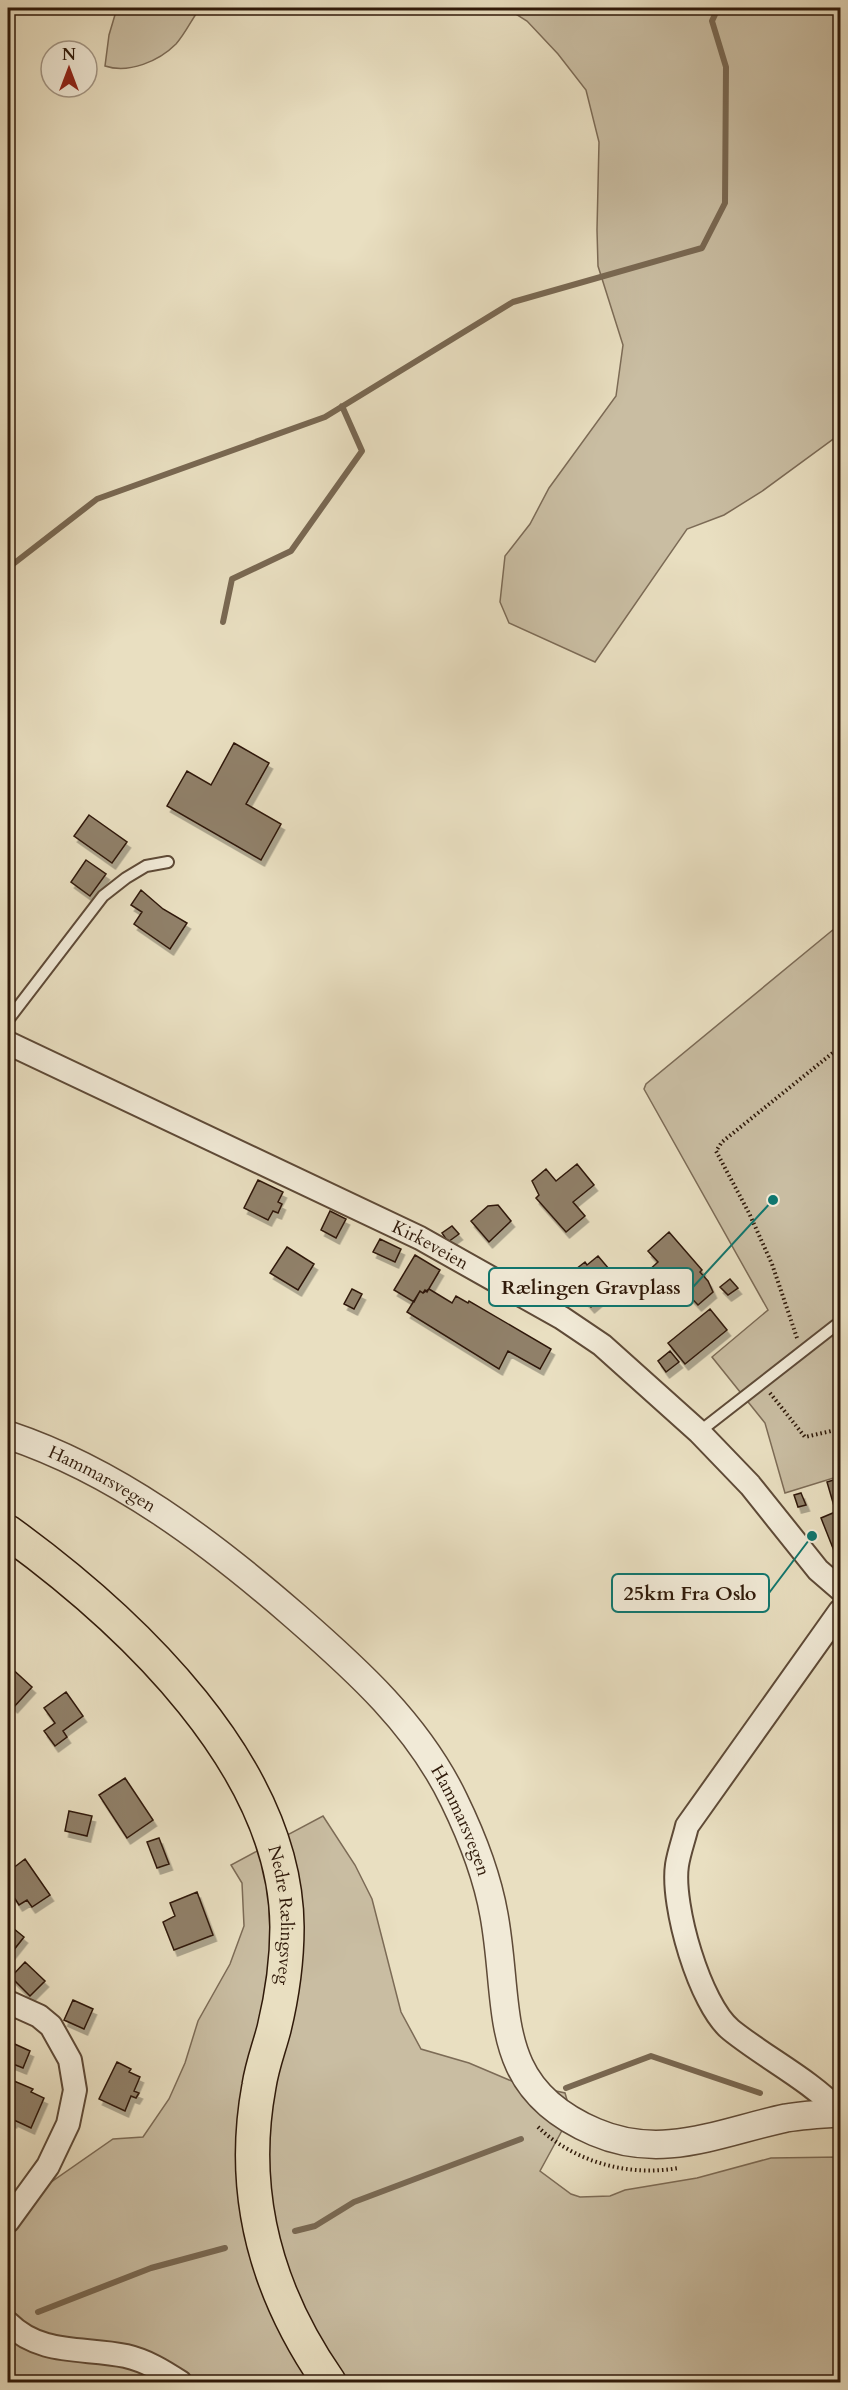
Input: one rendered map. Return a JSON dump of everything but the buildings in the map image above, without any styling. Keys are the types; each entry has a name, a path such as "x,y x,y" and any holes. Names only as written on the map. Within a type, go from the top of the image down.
{"main road":[{"name":"Nedre Rælingsveg","path":"8,1532 92,1600 162,1668 208,1724 231,1757 250,1787 272,1837 284,1884 287,1929 278,2008 256,2106 253,2148 255,2198 261,2233 276,2286 298,2334 329,2382"}],"street":[{"name":"Kirkeveien","path":"8,1043 420,1239 562,1318 602,1345 699,1432 750,1485 818,1570 840,1589"},
{"name":"Hammarsvegen","path":"8,1435 46,1449 103,1476 191,1533 265,1590 325,1642 398,1715 441,1776 474,1846 490,1893 509,2037 525,2076 546,2101 559,2112 596,2133 614,2140 644,2146 682,2144 784,2119 840,2112"},
{"path":"840,1611 687,1826 676,1867 678,1912 704,1993 729,2028 821,2092 840,2112"},
{"path":"8,2002 39,2016 51,2026 70,2060 75,2090 68,2124 53,2156 8,2221"},
{"path":"8,2324 39,2344 69,2350 126,2356 145,2362 180,2382"}],"lane":[{"path":"8,1020 103,896 146,866 168,862"},
{"path":"699,1432 840,1322"}],"path":[{"path":"803,1352 772,1264 749,1213 716,1150 722,1142 840,1047"},
{"path":"763,1383 805,1437 840,1428"},
{"path":"535,2125 563,2145 607,2166 645,2172 684,2167"}],"shaded area":[{"path":"117,8 200,8 176,44 161,56 134,67 114,68 105,66 109,35"},
{"path":"506,8 840,8 840,434 761,492 724,515 687,529 595,662 509,623 500,602 505,556 530,524 549,488 616,396 623,345 598,266 599,142 586,90 558,54 527,21"},
{"path":"840,924 840,1476 785,1493 765,1423 712,1357 768,1310 644,1089 646,1084"},
{"path":"323,1816 355,1865 372,1899 401,2012 421,2049 469,2063 514,2082 565,2093 571,2114 540,2171 571,2194 580,2197 610,2196 625,2190 697,2178 771,2158 840,2157 840,2382 8,2382 8,2210 113,2139 143,2137 169,2099 185,2063 198,2021 230,1964 244,1926 242,1883 231,1865"}],"waterway":[{"path":"8,568 97,499 325,417 513,302 702,248 725,203 726,67 712,21 718,8"},
{"path":"223,622 232,579 291,551 362,451 342,406"},
{"path":"566,2088 651,2056 760,2093"},
{"path":"295,2231 315,2226 354,2202 521,2139"},
{"path":"38,2312 151,2268 225,2248"}],"place":[{"name":"Rælingen Gravplass","path":"773,1200"},
{"name":"25km Fra Oslo","path":"812,1536"}]}
